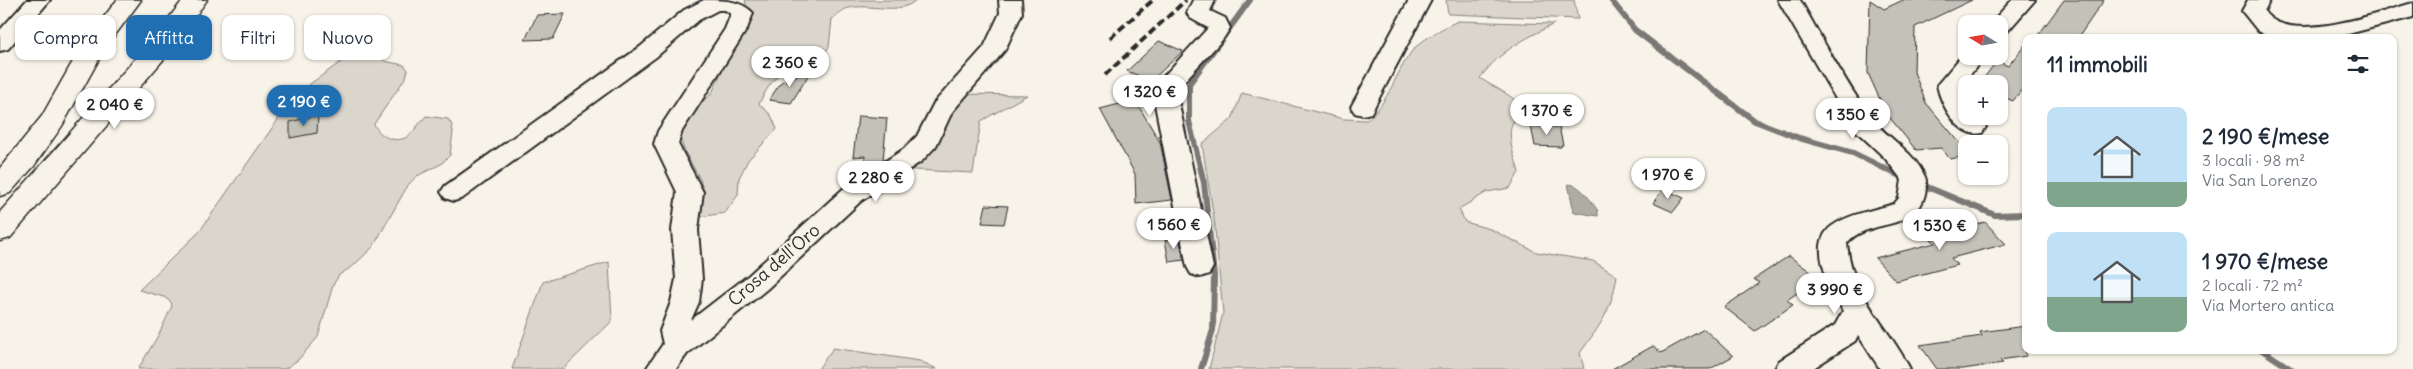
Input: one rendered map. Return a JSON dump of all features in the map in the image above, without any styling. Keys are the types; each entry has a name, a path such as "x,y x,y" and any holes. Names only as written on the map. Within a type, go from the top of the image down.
{"main road":[{"path":"0,186 24,159 53,120 93,47 129,0"},
{"path":"0,231 160,47 195,0"}],"street":[{"path":"0,44 38,0"},
{"name":"Crosa dell'Oro","path":"660,369 677,346 758,282 852,196 918,150 927,140 942,109 994,50 1012,13 1010,0"},
{"path":"1200,267 1164,90 1215,34 1218,28 1218,23 1198,13 1204,0"},
{"path":"1363,107 1420,0"},
{"path":"1789,0 1861,122 1894,152 1910,171 1914,180 1911,200 1903,210 1852,227 1840,234 1834,242 1837,269 1857,311 1896,369"},
{"path":"2008,17 2024,0"},
{"path":"2259,0 2253,11 2258,21 2271,29 2285,34 2300,34 2364,24 2413,10"},
{"path":"454,192 658,45 695,12 710,5 720,3 730,4 738,8 742,13 736,29 670,131 666,144 690,192 685,230 689,279 685,302 678,316 674,331 677,346"},
{"path":"1966,65 1949,85 1950,96 1959,111 1974,127"},
{"path":"1789,369 1845,333 1857,311"}],"shaded area":[{"path":"745,0 916,0 909,5 893,8 849,8 832,19 829,47 819,61 801,62 789,67 773,81 762,98 759,104 771,115 777,129 748,160 739,178 738,195 725,213 699,217 701,181 680,139 680,122 712,93 748,12"},
{"path":"1446,0 1574,0 1578,19 1448,14"},
{"path":"1458,21 1554,24 1505,52 1480,78 1509,95 1521,107 1521,112 1512,124 1510,133 1512,150 1519,172 1510,188 1487,192 1459,209 1465,222 1490,229 1536,252 1593,261 1617,276 1608,309 1594,334 1580,353 1584,369 1209,369 1223,313 1214,219 1202,144 1232,119 1242,93 1344,119 1367,120 1381,105 1412,51 1433,34"},
{"path":"344,60 383,60 404,65 408,70 406,77 374,124 376,128 387,138 397,140 407,137 426,116 448,119 452,125 453,132 450,155 441,164 417,176 408,185 373,247 353,266 339,275 333,285 318,337 299,359 285,369 138,369 159,334 172,306 171,302 164,297 139,290 199,232 289,104 310,84"},
{"path":"959,94 1027,95 981,121 973,173 895,169"},
{"path":"1568,184 1577,187 1585,194 1598,211 1598,216 1574,212"},
{"path":"609,262 612,321 563,369 512,369 543,282"},
{"path":"833,348 920,361 937,369 818,369"}],"building":[{"path":"1870,0 1884,9 1903,0 1972,0 1915,27 1914,72 1926,103 1958,141 1958,158 1950,159 1941,148 1916,150 1886,113 1868,73"},
{"path":"2064,0 2104,0 2081,34 2039,34"},
{"path":"565,14 553,39 525,40 537,15"},
{"path":"1159,41 1183,51 1151,81 1127,71"},
{"path":"2022,49 2022,89 2013,101 2008,99 2008,75 1986,75 1994,65 2008,66"},
{"path":"813,68 791,103 769,100 781,82"},
{"path":"1135,100 1160,142 1172,200 1136,204 1135,174 1100,109"},
{"path":"318,115 317,133 290,138 290,122"},
{"path":"858,116 887,118 883,160 865,162 865,156 853,157"},
{"path":"1531,126 1559,127 1563,145 1561,147 1535,146"},
{"path":"1663,189 1684,198 1673,212 1653,203"},
{"path":"986,205 1008,206 1004,224 982,223"},
{"path":"1985,222 2006,244 1951,258 1957,265 1896,281 1875,258 1935,243 1928,236"},
{"path":"1179,238 1184,260 1169,262 1165,240"},
{"path":"1789,256 1819,278 1787,300 1793,305 1755,331 1724,307 1759,283 1754,279"},
{"path":"2022,327 2022,354 2026,354 2026,356 2000,360 2003,363 1963,369 1937,369 1920,345 1982,336 1980,332"},
{"path":"1704,329 1733,356 1710,369 1612,369 1653,346 1661,353"}],"waterway":[{"path":"1201,369 1213,330 1214,275 1204,183 1189,121 1189,84 1250,0"},
{"path":"1611,0 1635,30 1755,121 1799,138 1853,153 1906,179"},
{"path":"1920,184 1995,215 2022,214"},
{"path":"2268,354 2291,369"}],"railway":[{"path":"1110,38 1153,0"},
{"path":"1105,75 1186,0"}]}
